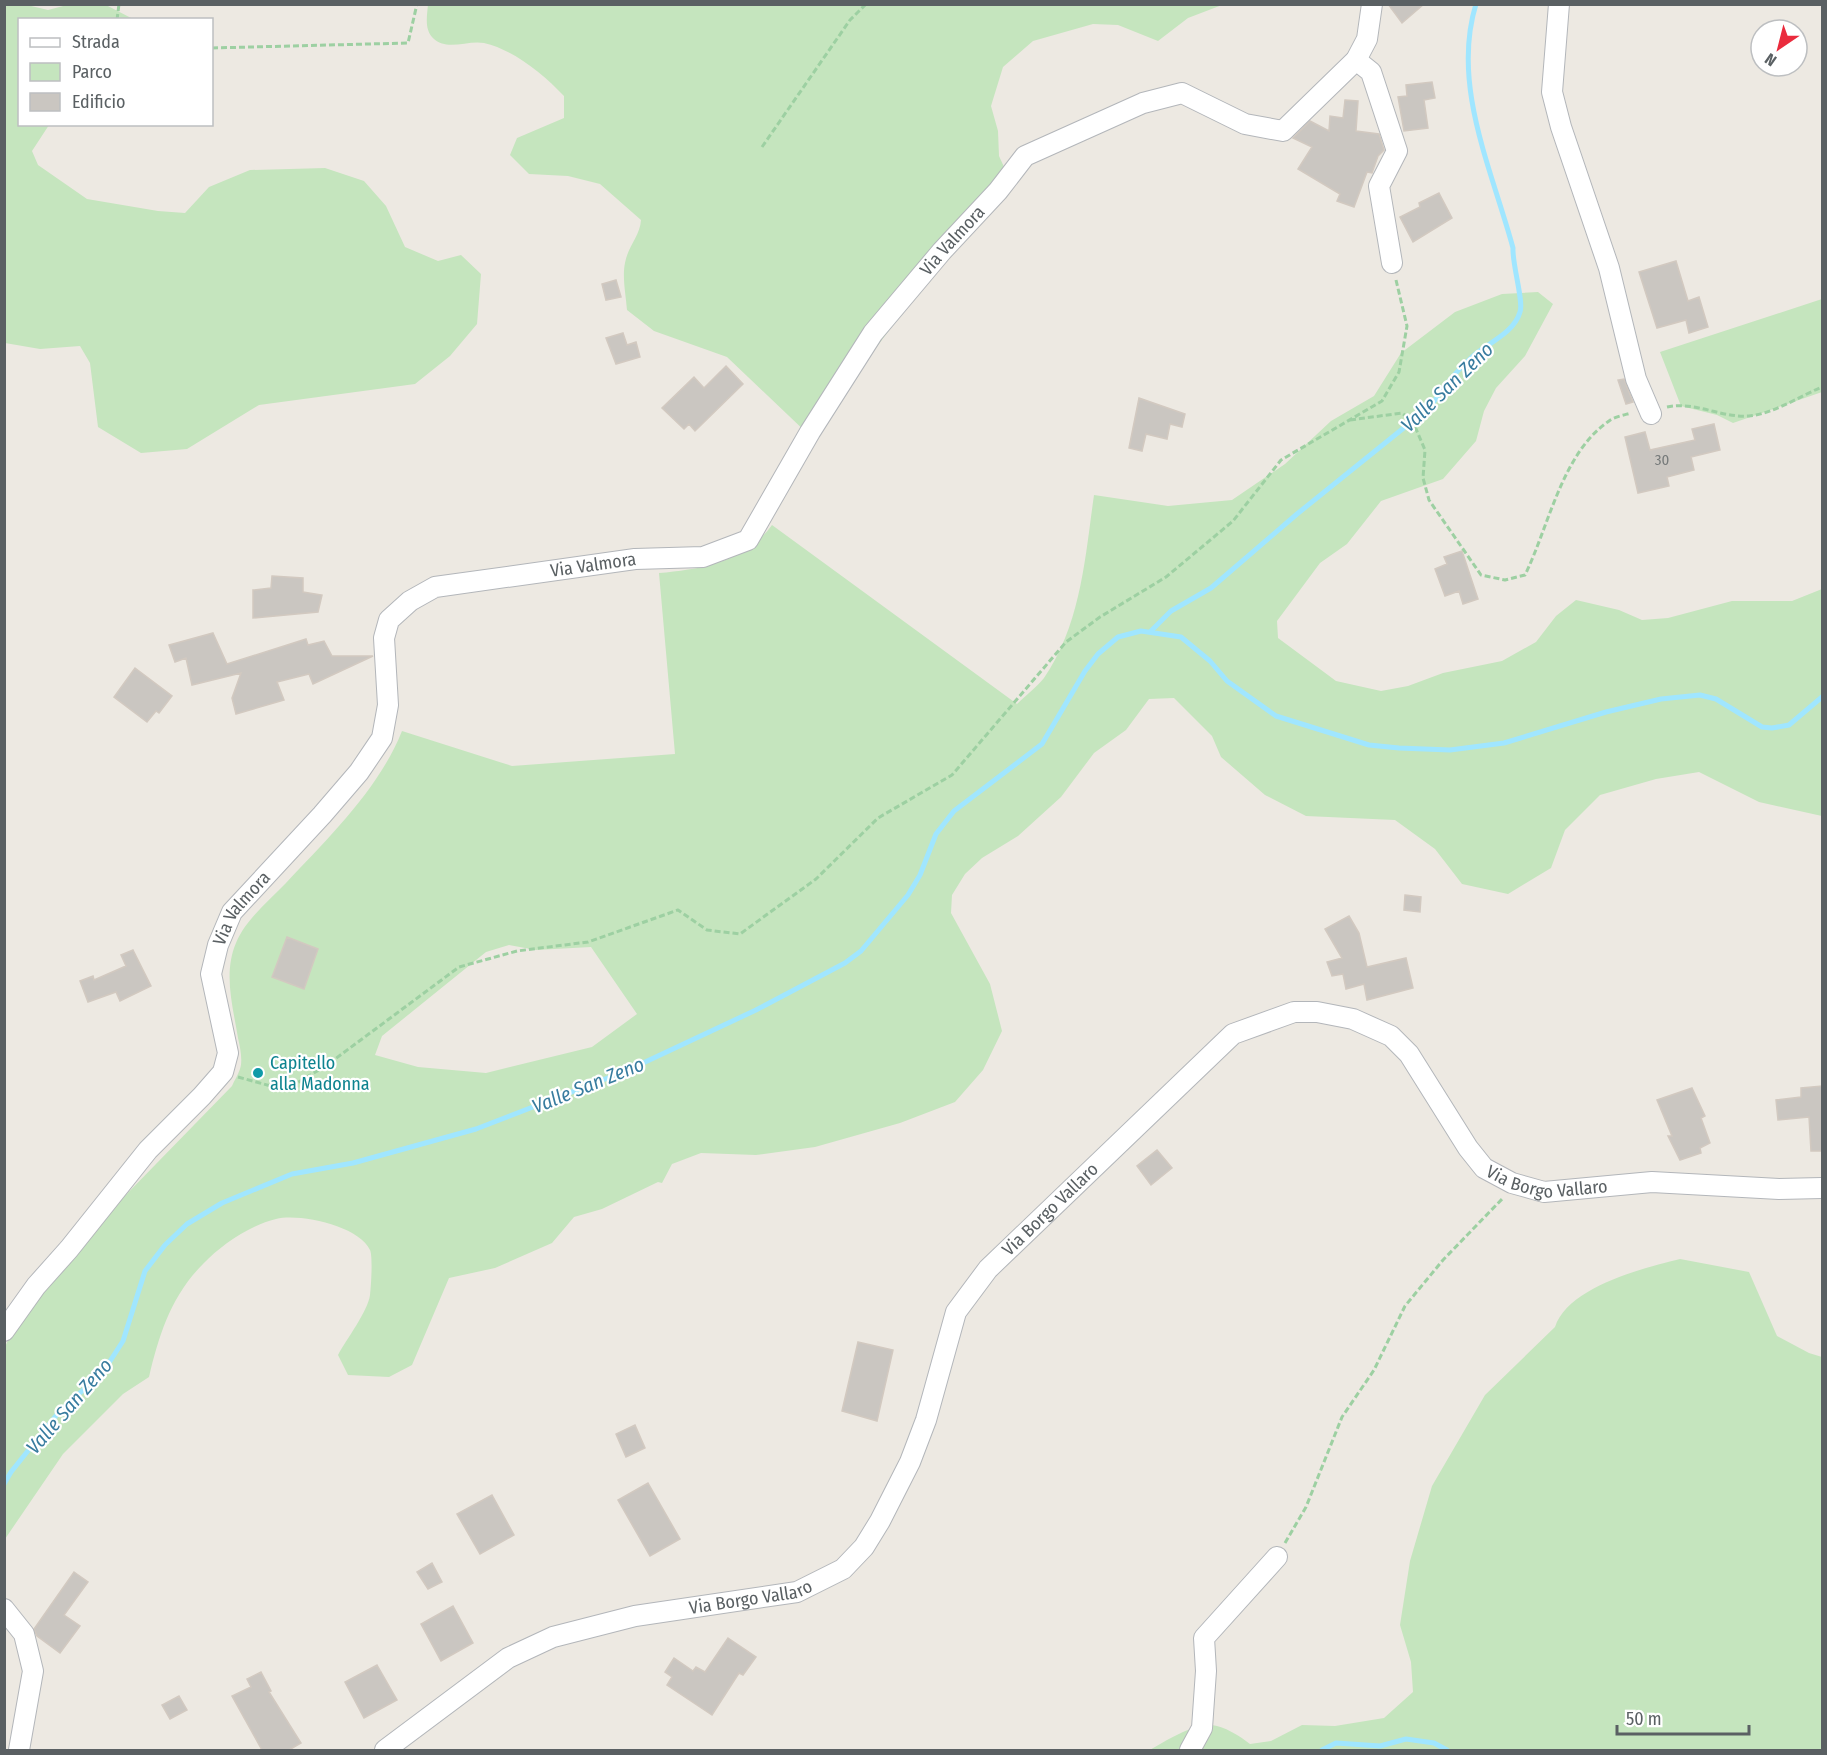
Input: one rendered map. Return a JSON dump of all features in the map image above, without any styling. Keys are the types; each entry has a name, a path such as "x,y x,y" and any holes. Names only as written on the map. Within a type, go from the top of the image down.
{"street":[{"name":"Via Valmora","path":"223,1071 228,1053 211,974 218,945 232,912 322,815 359,772 382,738 388,705 384,638 389,620 410,601 435,588 635,559 703,557 748,540 810,432 873,333 942,251 998,191 1025,156 1143,103 1182,93 1245,124 1283,131 1356,60 1367,39 1372,4"},
{"path":"1559,4 1552,92 1609,268 1636,379 1650,412"},
{"path":"1356,60 1371,72 1397,151 1379,186 1392,263"},
{"name":"Via Borgo Vallaro","path":"386,1750 508,1658 553,1637 635,1616 796,1592 843,1569 864,1547 910,1462 926,1420 956,1312 988,1269 1233,1034 1294,1012 1317,1012 1353,1019 1390,1036 1409,1054 1468,1148 1484,1168 1512,1183 1544,1192 1652,1182 1779,1189 1822,1188"},
{"path":"4,1331 36,1286 69,1249 148,1150 202,1096 223,1071"},
{"path":"1190,1750 1202,1728 1206,1671 1204,1638 1277,1557"},
{"path":"4,1609 24,1634 33,1671 19,1750"}],"path":[{"path":"213,48 408,44 417,4"},
{"path":"762,147 850,20 866,4"},
{"path":"223,1071 278,1088 292,1086 327,1065 459,967 517,951 588,942 678,910 707,930 740,934 816,879 878,818 952,775 1066,642 1100,617 1166,577 1233,520 1281,460 1382,401 1399,372 1407,326 1392,263"},
{"path":"1348,420 1402,413 1413,422 1425,450 1423,477 1429,500 1481,575 1505,580 1525,575 1539,547 1553,504 1582,449 1609,420 1674,405 1751,416 1822,387"},
{"path":"1277,1557 1306,1507 1342,1418 1374,1370 1405,1306 1443,1260 1500,1205 1512,1183"}],"green space":[{"path":"5,4 27,5 48,10 67,5 106,5 131,18 18,18 18,126 48,126 32,151 38,165 87,199 158,211 185,213 209,187 250,170 325,168 364,181 386,206 405,247 438,261 461,255 481,274 477,324 450,356 415,384 259,405 187,449 141,453 98,427 90,363 80,346 40,349 5,343"},
{"path":"428,4 1222,5 1188,18 1158,41 1118,25 1093,24 1033,41 1003,67 991,106 998,131 999,156 1010,180 920,289 810,436 727,357 654,331 627,310 624,268 641,220 600,184 568,176 529,174 510,155 517,138 564,118 564,96 537,71 517,57 495,46 478,42 451,45 434,39 427,27"},
{"path":"1538,292 1553,304 1525,356 1496,388 1484,411 1476,441 1443,479 1381,501 1347,544 1320,563 1277,621 1278,638 1336,681 1381,691 1408,686 1443,673 1502,661 1536,642 1556,616 1576,600 1619,610 1642,620 1668,618 1732,601 1792,601 1822,589 1822,816 1759,802 1699,772 1656,779 1600,795 1565,830 1551,868 1508,894 1462,884 1435,849 1395,820 1306,816 1265,795 1221,757 1212,736 1174,698 1149,699 1126,730 1094,753 1061,797 1018,836 982,858 965,874 952,895 951,913 990,984 1002,1031 983,1070 955,1102 900,1123 815,1147 756,1155 701,1153 672,1164 662,1183 658,1182 602,1209 574,1217 552,1243 495,1268 449,1278 412,1365 389,1377 348,1375 338,1355 361,1317 370,1295 371,1253 364,1242 342,1228 313,1220 276,1219 256,1226 218,1250 192,1276 174,1303 162,1331 149,1377 123,1394 63,1454 5,1539 5,1347 18,1317 117,1204 232,1086 241,1062 232,1002 230,966 240,934 252,918 351,812 380,773 402,731 512,766 675,754 659,573 707,566 736,555 761,538 772,525 1017,704 1044,678 1066,635 1080,590 1094,495 1168,506 1232,500 1285,464 1331,421 1374,396 1401,353 1455,312 1502,294","holes":["509,945 536,950 591,947 637,1014 592,1047 486,1073 418,1067 375,1055 382,1036 486,952"]},
{"path":"1822,299 1822,392 1733,423 1717,415 1681,406 1660,352"},
{"path":"1680,1259 1749,1272 1777,1336 1809,1353 1822,1357 1822,1750 1150,1750 1179,1734 1204,1725 1226,1729 1250,1744 1271,1741 1302,1725 1335,1726 1384,1718 1413,1692 1411,1662 1400,1625 1410,1561 1432,1486 1485,1395 1555,1327 1563,1313 1575,1301 1609,1281"}],"building":[{"path":"1388,4 1424,4 1402,23"},
{"path":"1432,82 1435,98 1424,100 1428,128 1404,131 1398,97 1407,96 1406,85"},
{"path":"1345,100 1358,101 1356,131 1379,134 1384,150 1378,156 1372,173 1367,172 1354,207 1337,201 1340,194 1298,169 1312,147 1293,138 1310,121 1329,131 1330,116 1343,118"},
{"path":"1439,193 1452,218 1413,242 1400,217 1420,207 1419,203"},
{"path":"1676,261 1688,301 1699,297 1708,327 1689,333 1686,320 1657,328 1639,272"},
{"path":"616,280 621,297 606,300 602,284"},
{"path":"623,333 627,345 636,342 640,357 616,364 606,338"},
{"path":"726,366 743,384 695,431 689,424 684,429 662,408 694,377 704,388"},
{"path":"1624,379 1633,402 1626,404 1618,380"},
{"path":"1139,398 1185,414 1182,427 1170,424 1167,439 1146,434 1142,451 1129,448"},
{"path":"1714,424 1720,450 1691,457 1694,470 1667,477 1669,486 1638,493 1625,437 1645,432 1650,450 1695,440 1692,429"},
{"path":"1462,551 1478,599 1463,604 1459,591 1445,596 1435,569 1447,564 1444,557"},
{"path":"272,576 303,578 303,592 322,595 318,612 253,618 253,590 271,588"},
{"path":"213,633 227,664 306,639 308,645 324,641 332,656 373,656 313,684 309,674 277,682 284,700 236,714 232,698 241,673 192,685 186,658 175,662 169,645"},
{"path":"135,668 172,696 159,713 156,711 147,722 114,697"},
{"path":"1405,895 1421,897 1420,912 1404,910"},
{"path":"1349,916 1359,933 1367,967 1406,958 1413,988 1367,1000 1364,984 1346,989 1343,974 1332,976 1327,962 1342,958 1325,929"},
{"path":"287,937 318,949 304,989 272,977"},
{"path":"133,950 151,986 120,1001 116,992 88,1002 80,981 93,976 94,980 126,966 121,955"},
{"path":"1822,1086 1822,1151 1811,1151 1809,1117 1778,1120 1776,1100 1801,1097 1801,1088"},
{"path":"1692,1088 1705,1116 1701,1118 1710,1143 1700,1148 1701,1153 1680,1160 1668,1136 1672,1136 1657,1100"},
{"path":"1157,1150 1172,1168 1151,1185 1137,1166"},
{"path":"858,1342 893,1350 877,1421 842,1411"},
{"path":"635,1425 645,1448 626,1457 616,1434"},
{"path":"648,1483 680,1539 650,1556 618,1500"},
{"path":"492,1495 514,1535 480,1554 457,1514"},
{"path":"432,1563 442,1582 428,1589 417,1572"},
{"path":"74,1572 88,1582 64,1615 80,1626 60,1653 37,1636 34,1629"},
{"path":"453,1606 473,1643 441,1661 421,1624"},
{"path":"728,1638 756,1657 743,1675 739,1673 712,1715 667,1685 672,1677 665,1672 674,1658 693,1671 696,1667 705,1672"},
{"path":"377,1665 397,1700 364,1718 345,1682"},
{"path":"261,1672 271,1691 269,1692 301,1743 289,1750 262,1750 232,1696 251,1687 247,1679"},
{"path":"179,1696 187,1710 170,1719 162,1705"}],"waterway":[{"name":"Valle San Zeno","path":"1151,631 1171,611 1211,588 1297,514 1431,406 1461,367 1506,332 1517,319 1521,307 1513,248 1485,158 1471,96 1468,65 1470,35 1476,4"},
{"name":"Valle San Zeno","path":"4,1484 59,1412 103,1372 123,1341 145,1271 165,1245 187,1224 222,1203 292,1174 353,1163 476,1129 626,1071 756,1010 845,963 861,951 908,895 920,875 936,834 954,811 1042,744 1085,671 1098,654 1118,637 1141,631 1181,637 1210,661 1227,681 1276,716 1369,745 1399,748 1450,750 1504,743 1606,712 1661,699 1700,695 1716,699 1762,727 1772,728 1789,725 1822,697"},
{"path":"1322,1750 1336,1743 1380,1746 1406,1739 1434,1743 1447,1750"}],"place":[{"name":"Capitello alla Madonna","path":"258,1073"}]}
